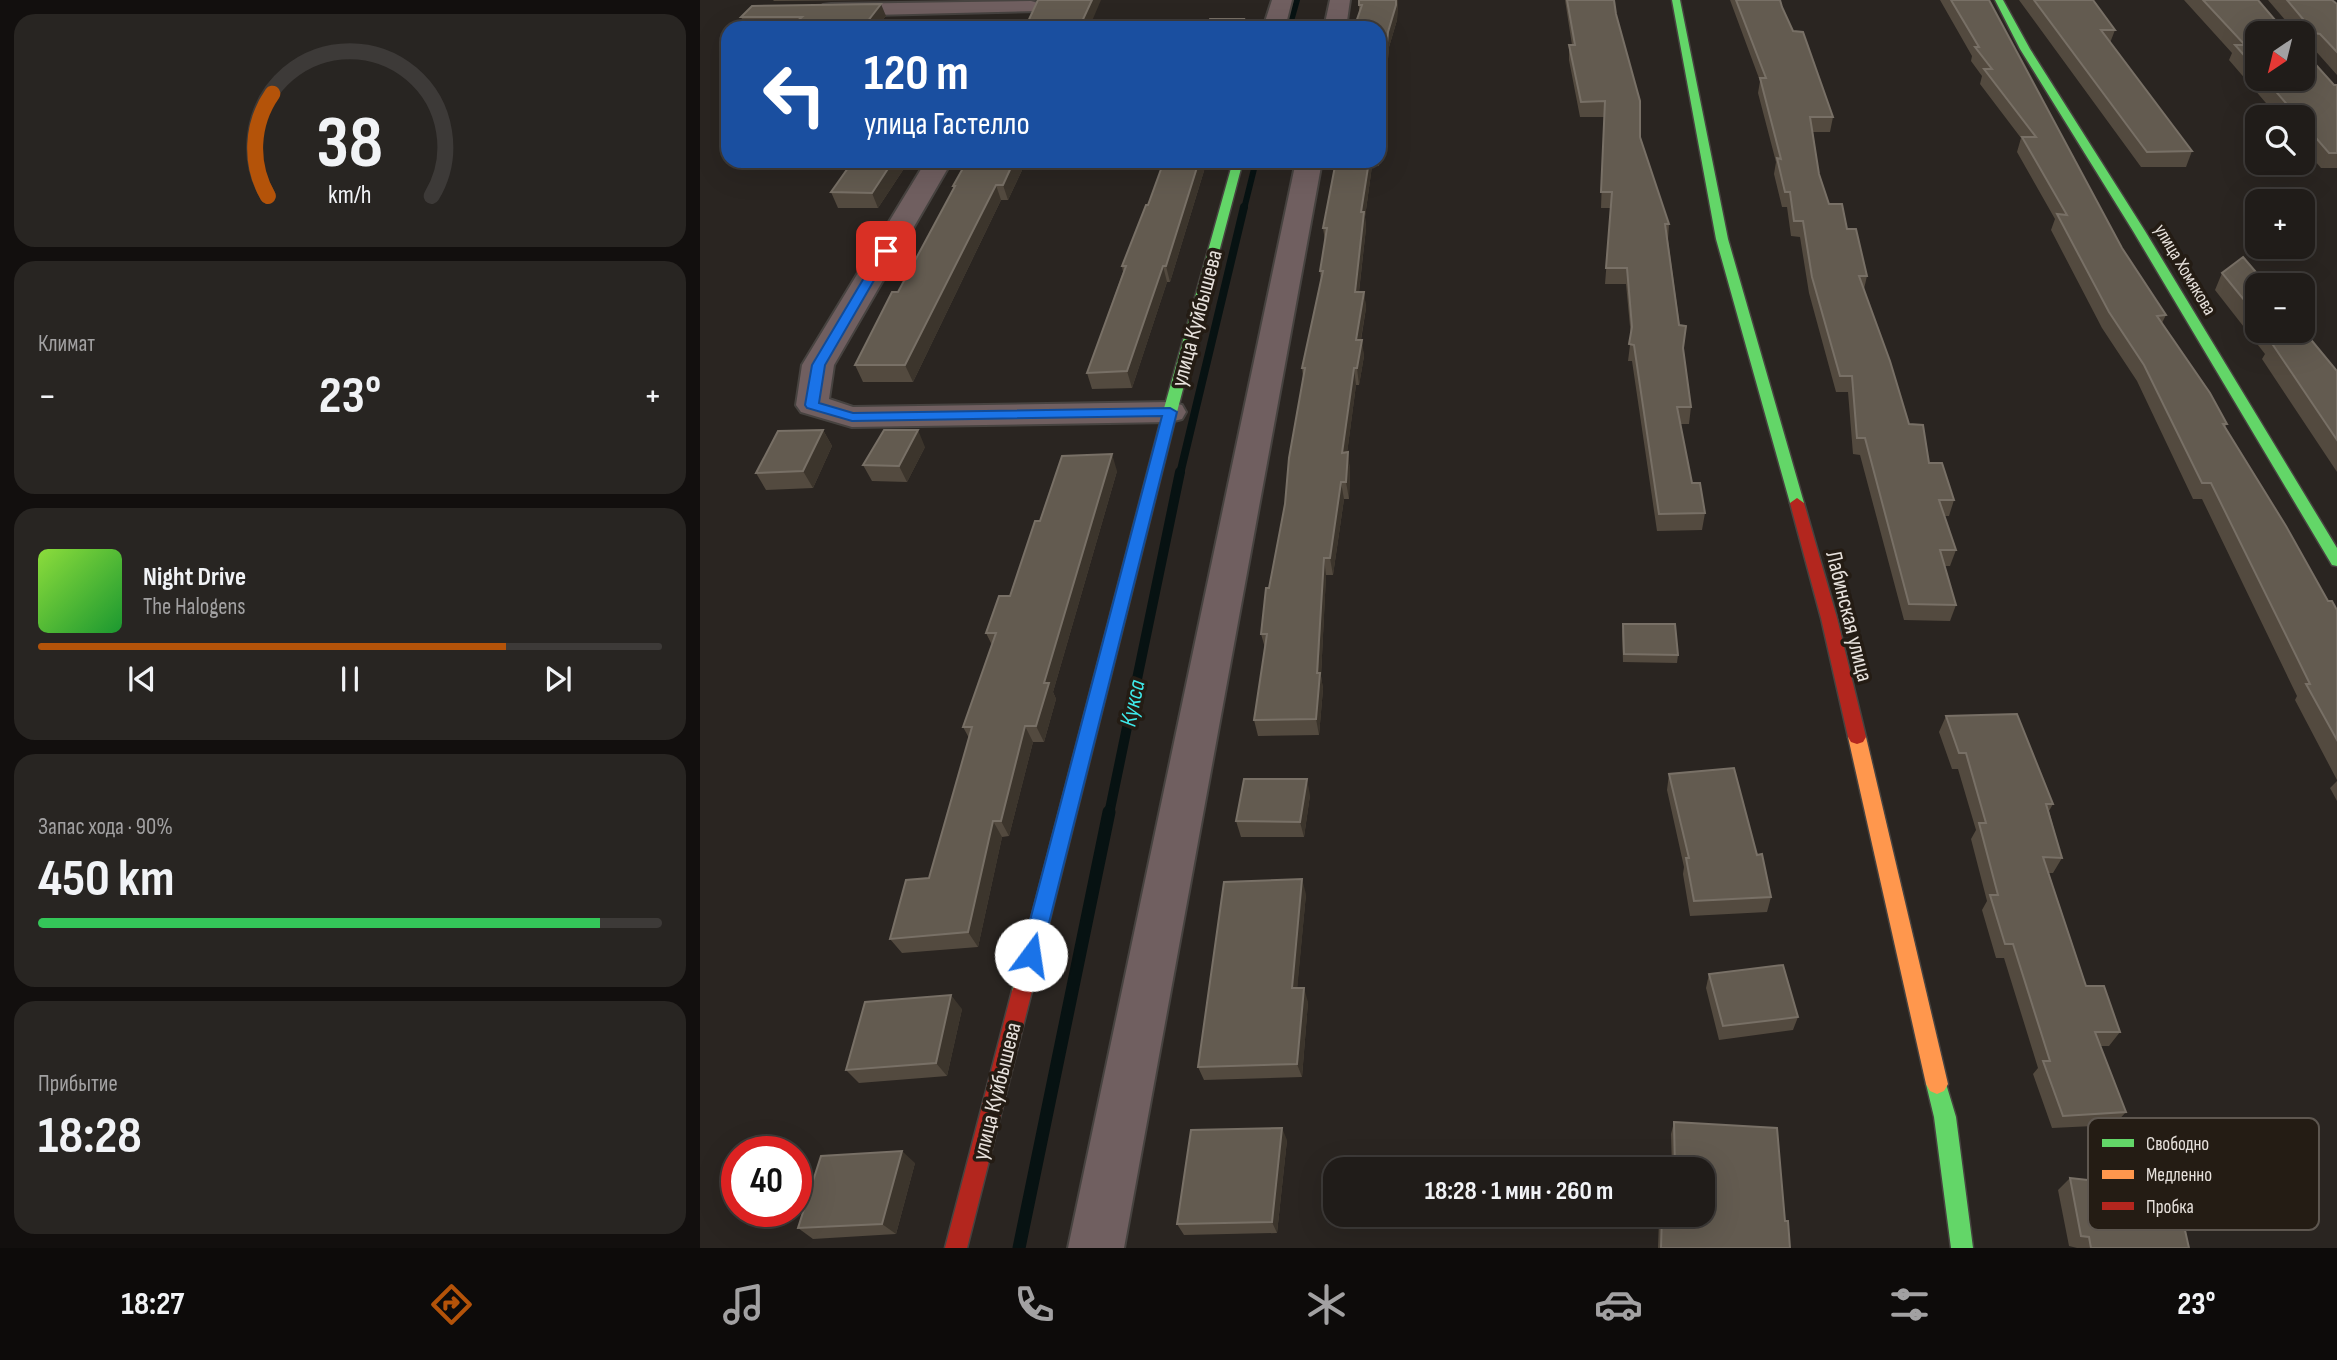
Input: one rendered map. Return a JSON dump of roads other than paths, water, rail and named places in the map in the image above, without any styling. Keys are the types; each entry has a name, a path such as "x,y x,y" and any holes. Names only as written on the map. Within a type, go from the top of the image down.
{"street":[{"path":"1276,21 1282,0"},
{"path":"1336,21 1340,0"},
{"name":"Лабинская улица","path":"1676,0 1722,239 1829,618 1945,1117 1962,1248"},
{"name":"улица Хомякова","path":"1999,0 2025,49 2139,232 2337,561"},
{"path":"816,10 1033,4"},
{"path":"1022,21 1033,4"},
{"path":"935,168 818,365 812,405 852,417 1170,412"},
{"name":"улица Куйбышева","path":"956,1248 1170,412 1236,168"},
{"path":"1096,1248 1308,168"}],"waterway":[{"name":"Кукса","path":"1291,21 1297,0"},
{"name":"Кукса","path":"1244,209 1254,168"},
{"name":"Кукса","path":"1180,474 1244,207"},
{"name":"Кукса","path":"1109,814 1180,472"},
{"name":"Кукса","path":"1019,1248 1109,812"}]}
